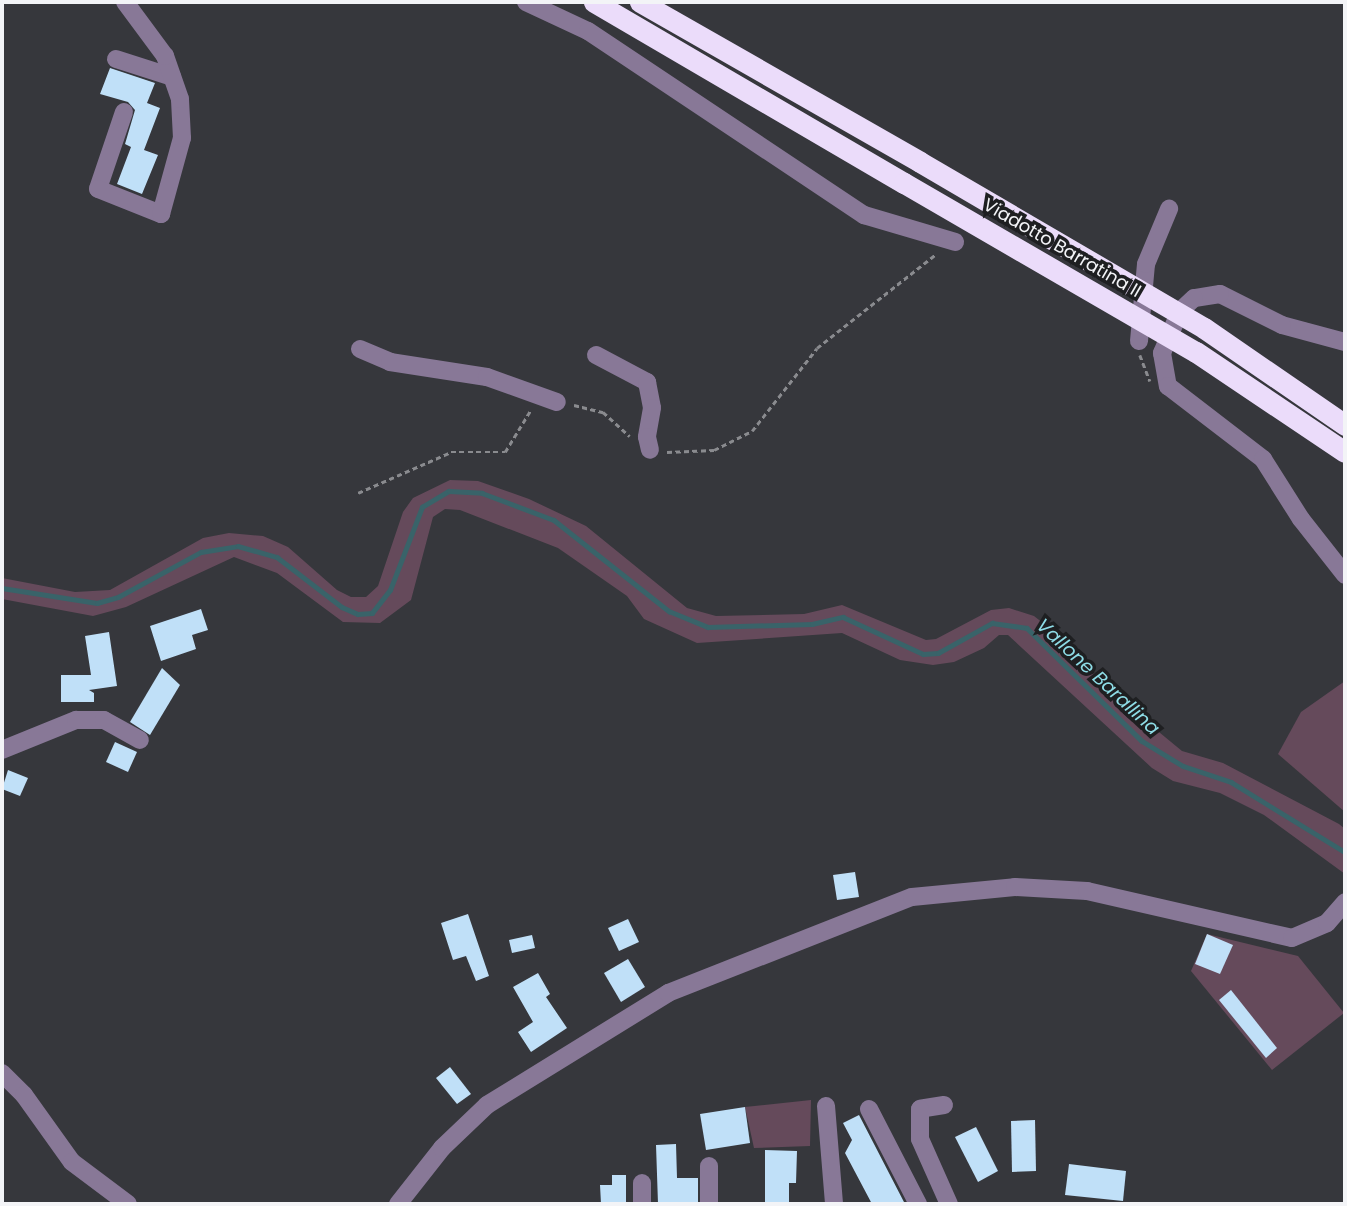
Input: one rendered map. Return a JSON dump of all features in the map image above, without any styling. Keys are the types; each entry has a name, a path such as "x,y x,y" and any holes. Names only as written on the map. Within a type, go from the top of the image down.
{"highway":[{"name":"Viadotto Barratina II","path":"594,2 1220,366"},
{"name":"Viadotto Barratina II","path":"639,2 1204,328 1345,425"},
{"path":"1220,366 1345,452"},
{"path":"1220,366 1251,396 1345,469"}],"street":[{"path":"124,112 98,189 161,214 181,138 180,99 165,56 125,2"},
{"path":"526,2 588,31 864,215 955,242"},
{"path":"116,59 172,77"},
{"path":"1139,341 1146,264 1169,209"},
{"path":"1345,342 1282,325 1220,294 1194,298 1180,311 1162,353 1168,386 1264,459 1301,519 1345,575"},
{"path":"360,349 390,362 487,377 557,402"},
{"path":"596,355 647,382 652,408 647,437 650,450"},
{"path":"2,750 76,720 104,720 140,740"},
{"path":"398,1204 442,1148 487,1105 668,993 912,897 1015,887 1087,891 1292,938 1327,923 1345,903"},
{"path":"2,1073 24,1095 72,1162 128,1204"},
{"path":"944,1105 920,1109 920,1139 949,1204"},
{"path":"826,1106 834,1204"},
{"path":"869,1110 918,1204"},
{"path":"709,1166 709,1204"},
{"path":"642,1183 642,1204"}],"path":[{"path":"358,493 451,452 505,452 530,411 557,402 603,412 650,450 715,450 752,431 817,348 955,242"}],"shaded area":[{"path":"450,480 478,481 529,499 586,526 687,608 716,616 804,614 842,605 926,640 936,639 991,610 1009,608 1034,616 1067,642 1114,695 1182,751 1223,763 1339,824 1345,829 1345,874 1264,815 1220,793 1173,781 1152,768 1008,635 999,635 984,648 954,662 933,665 900,660 842,633 697,643 644,619 627,596 558,548 460,510 445,509 433,517 411,600 380,623 343,622 277,573 234,557 126,607 93,616 2,599 2,578 75,592 110,590 203,538 229,533 263,536 288,547 337,590 351,597 366,597 378,586 403,512 413,498"},
{"path":"1345,681 1345,812 1278,754 1301,712"},
{"path":"1207,934 1298,956 1344,1013 1272,1070 1191,971"},
{"path":"811,1100 810,1146 754,1148 745,1107"}],"building":[{"path":"110,68 155,83 147,103 160,108 144,150 158,155 142,194 117,184 131,147 125,144 135,110 128,102 100,94"},
{"path":"201,609 208,630 192,635 196,649 161,661 150,626"},
{"path":"109,632 117,686 89,690 94,693 94,702 61,702 61,675 91,675 85,636"},
{"path":"162,668 180,685 150,735 130,722"},
{"path":"115,742 137,752 128,772 106,762"},
{"path":"8,770 28,778 20,796 2,789"},
{"path":"855,872 859,897 837,900 833,875"},
{"path":"468,914 489,976 476,981 466,956 453,960 441,923"},
{"path":"628,919 639,942 619,951 608,928"},
{"path":"1207,934 1233,945 1220,974 1195,964"},
{"path":"532,935 535,948 512,953 509,940"},
{"path":"628,959 645,987 621,1002 604,973"},
{"path":"538,973 550,994 546,997 567,1028 531,1052 518,1032 533,1022 513,987"},
{"path":"1231,990 1277,1048 1266,1058 1219,1000"},
{"path":"450,1067 471,1094 457,1104 436,1078"},
{"path":"745,1107 750,1143 706,1150 700,1114"},
{"path":"859,1115 905,1204 872,1204 845,1153 852,1140 843,1123"},
{"path":"1035,1120 1036,1171 1012,1172 1011,1121"},
{"path":"976,1127 998,1171 978,1182 955,1137"},
{"path":"676,1144 677,1178 698,1178 698,1204 658,1204 656,1145"},
{"path":"765,1150 797,1151 796,1183 789,1183 789,1204 765,1204"},
{"path":"1069,1164 1126,1171 1123,1201 1065,1195"},
{"path":"612,1175 626,1175 626,1204 601,1204 600,1185 612,1185"}],"waterway":[{"name":"Vallone Barallina","path":"2,588 97,603 118,597 201,552 238,546 277,557 342,607 358,614 372,613 390,590 422,507 449,491 482,493 554,520 669,611 708,627 812,624 843,617 923,654 938,653 992,623 1027,628 1142,741 1183,766 1231,782 1345,852"}]}
